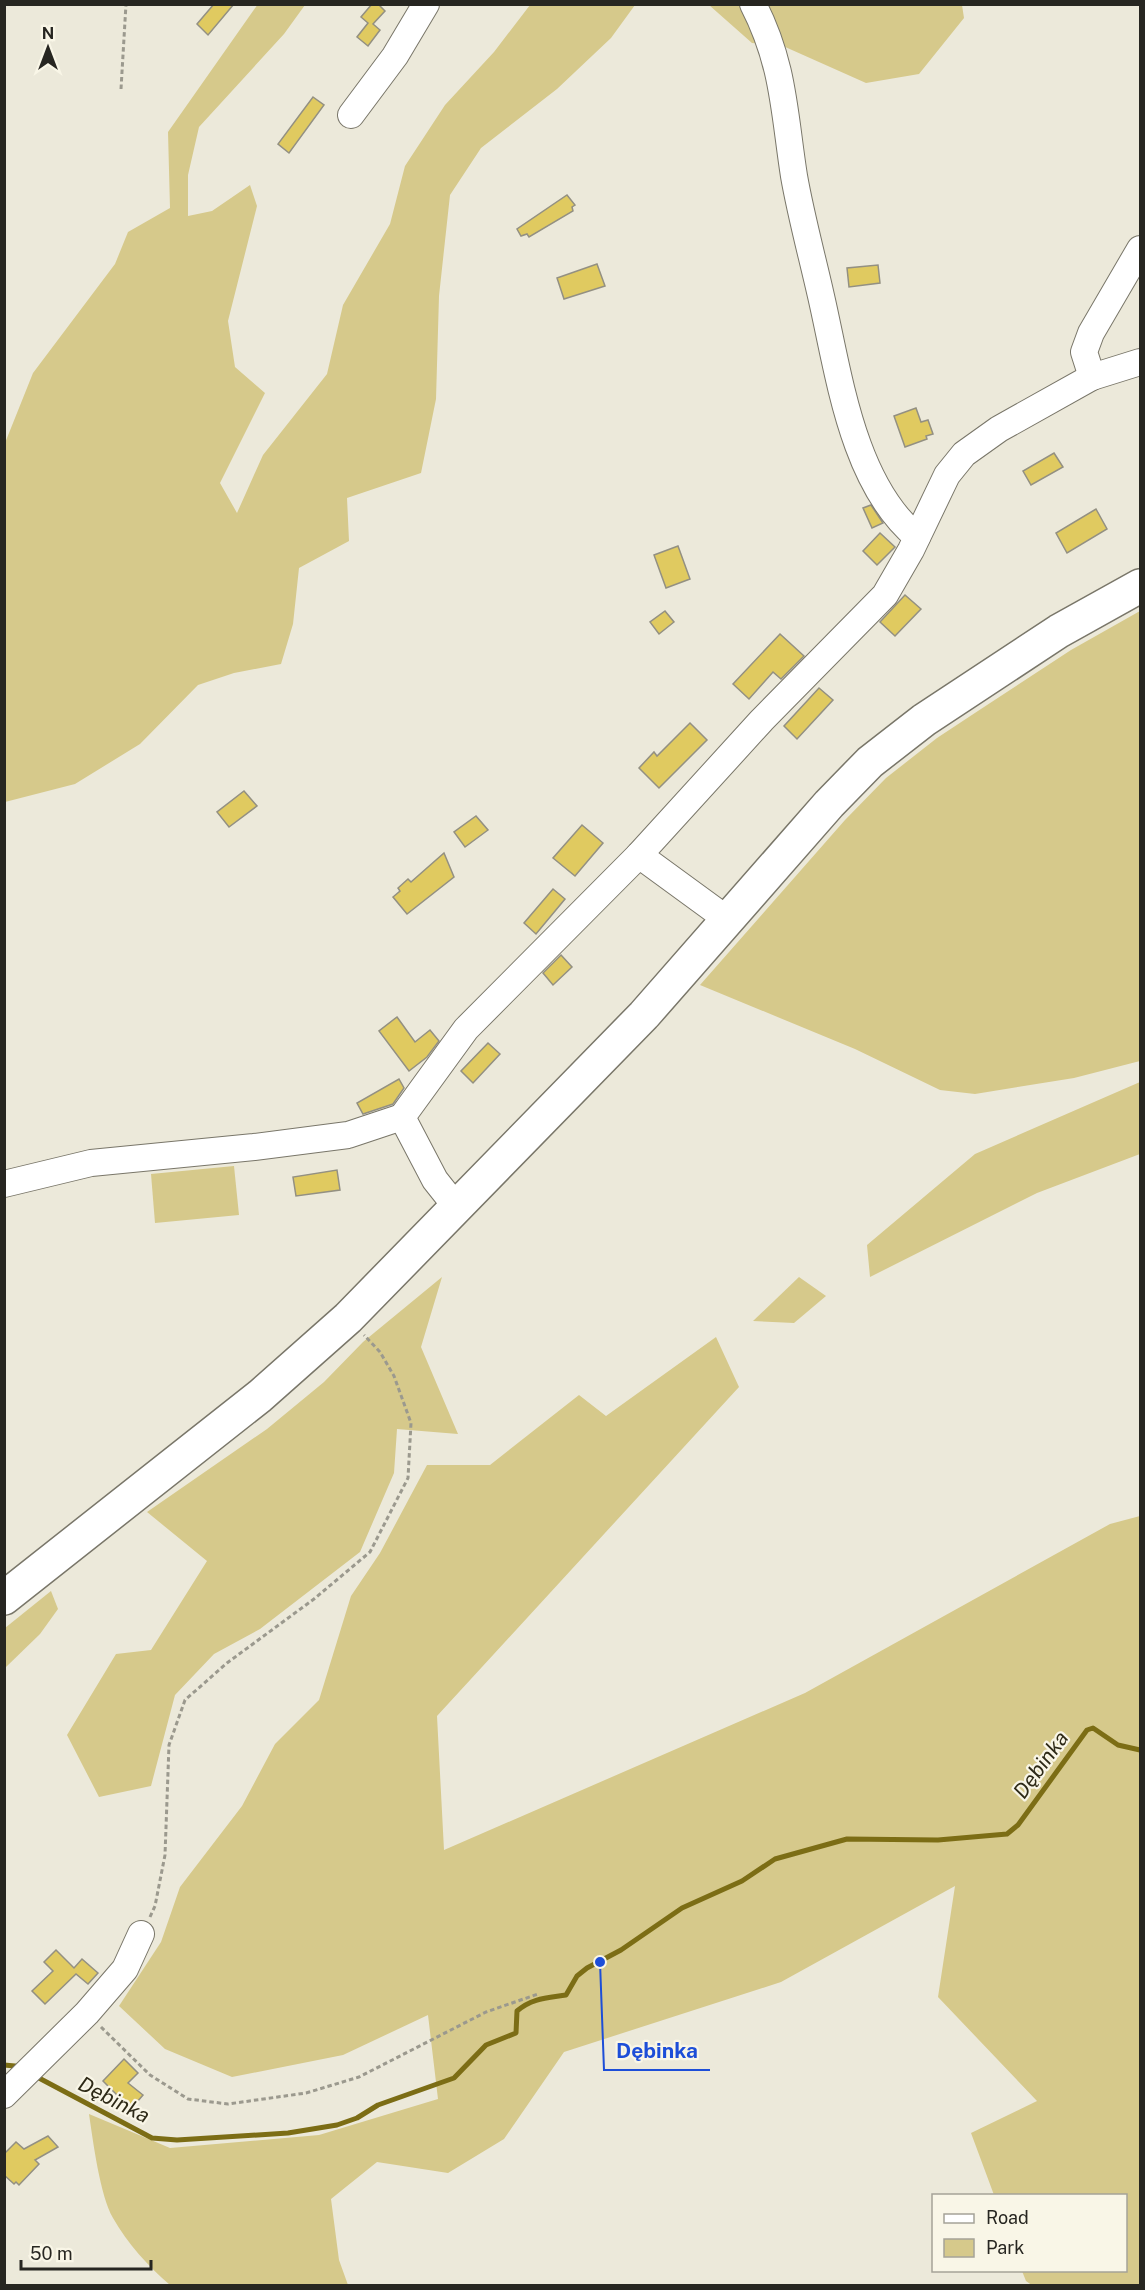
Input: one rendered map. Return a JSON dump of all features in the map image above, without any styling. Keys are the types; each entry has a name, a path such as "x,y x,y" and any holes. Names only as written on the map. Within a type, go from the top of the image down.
{"highway":[{"path":"4,1598 260,1396 348,1318 458,1209 637,1023 829,804 870,762 924,720 1059,631 1140,586"}],"street":[{"path":"351,115 395,56 426,4"},
{"path":"753,4 776,59 786,106 795,176 849,421 873,478 898,521 917,537"},
{"path":"1092,377 1084,352 1091,333 1140,249"},
{"path":"4,1185 91,1163 348,1135 402,1117 466,1029 639,855 762,720 885,595 947,476 964,454 999,429 1092,377 1140,362"},
{"path":"639,855 728,920"},
{"path":"402,1117 435,1180 458,1209"},
{"path":"4,2095 87,2013 125,1969 141,1934"}],"path":[{"path":"121,89 126,4"},
{"path":"141,1934 154,1906 165,1855 169,1745 185,1700 227,1663 314,1599 370,1552 408,1478 411,1423 394,1376 380,1352 348,1318"},
{"path":"87,2013 150,2075 188,2099 228,2104 306,2093 359,2077 486,2012 538,1994"}],"green space":[{"path":"258,4 305,5 284,34 199,127 188,175 188,216 212,211 250,185 257,206 228,321 235,367 265,393 220,483 237,513 263,455 327,374 343,305 390,224 405,166 445,105 494,52 530,5 635,5 611,38 557,89 481,148 450,195 439,296 436,399 421,473 347,498 349,541 299,568 293,624 281,664 234,673 198,685 140,744 75,784 5,802 5,443 33,373 115,264 128,232 170,208 168,132"},
{"path":"709,5 962,5 964,18 919,74 866,83 783,46 752,43"},
{"path":"1140,611 1140,1061 1074,1078 975,1094 940,1090 855,1049 700,985 845,820 886,778 937,738 984,707 1071,650"},
{"path":"1140,1082 1140,1154 1037,1193 870,1277 867,1245 975,1154"},
{"path":"234,1166 239,1215 155,1223 151,1174"},
{"path":"442,1277 421,1347 458,1434 397,1429 394,1473 360,1552 260,1629 214,1654 175,1695 151,1786 99,1797 67,1735 116,1654 151,1650 207,1561 147,1512 267,1429 324,1382 363,1342"},
{"path":"799,1277 826,1296 794,1323 753,1321"},
{"path":"716,1337 739,1387 437,1716 444,1850 805,1693 1110,1524 1140,1516 1140,2285 1033,2286 1026,2281 1022,2272 1127,2272 1127,2194 994,2194 971,2133 1037,2101 938,1997 955,1886 781,1982 564,2052 504,2139 448,2173 377,2162 331,2199 339,2260 348,2285 170,2285 146,2262 113,2218 104,2196 89,2114 170,2148 319,2135 438,2099 428,2015 343,2055 232,2077 165,2049 119,2006 161,1942 180,1887 242,1806 275,1744 319,1700 351,1596 380,1553 427,1465 490,1465 579,1395 606,1416"},
{"path":"51,1591 58,1609 40,1634 5,1668 5,1628"}],"building":[{"path":"214,4 234,4 208,35 197,24"},
{"path":"372,4 378,4 385,11 373,24 380,30 368,46 357,37 368,23 361,17"},
{"path":"313,97 324,105 289,153 278,144"},
{"path":"567,195 575,205 572,207 573,211 529,237 527,234 521,236 517,229"},
{"path":"597,264 605,286 564,299 557,278"},
{"path":"878,265 880,283 849,287 847,268"},
{"path":"916,408 921,422 928,420 933,434 926,436 927,439 905,447 894,416"},
{"path":"1054,453 1063,467 1031,485 1023,471"},
{"path":"871,505 883,523 872,528 863,508"},
{"path":"1096,509 1107,529 1067,553 1056,533"},
{"path":"880,533 895,547 877,565 863,551"},
{"path":"678,546 690,579 666,588 654,555"},
{"path":"905,595 921,609 895,636 880,622"},
{"path":"665,611 674,622 659,634 650,622"},
{"path":"780,634 804,656 781,679 773,672 749,699 733,684"},
{"path":"819,688 833,700 797,739 784,726"},
{"path":"690,723 707,740 659,788 639,768 654,752 657,756"},
{"path":"244,791 257,806 229,827 217,812"},
{"path":"476,816 488,830 465,847 454,832"},
{"path":"582,825 603,843 575,876 553,858"},
{"path":"444,853 454,877 407,914 393,897 400,891 398,888 408,879 411,882"},
{"path":"553,889 565,899 536,934 524,923"},
{"path":"561,955 572,967 553,985 543,973"},
{"path":"397,1017 415,1042 430,1030 439,1041 427,1057 409,1071 379,1031"},
{"path":"488,1043 500,1054 473,1083 461,1071"},
{"path":"399,1079 404,1088 393,1104 363,1114 357,1103"},
{"path":"337,1170 340,1190 296,1196 293,1177"},
{"path":"56,1950 74,1968 82,1959 98,1973 88,1984 76,1974 45,2004 32,1991 53,1971 44,1962"},
{"path":"124,2059 138,2073 128,2083 143,2095 131,2109 103,2081"},
{"path":"48,2136 58,2147 35,2160 39,2164 19,2185 16,2182 14,2184 4,2175 4,2154 16,2142 24,2149"}],"waterway":[{"name":"Dębinka","path":"37,2077 152,2138 177,2140 288,2133 337,2125 357,2118 378,2105 454,2078 486,2045 516,2033 517,2011 528,2003 566,1995 577,1976 587,1968 621,1950 682,1908 742,1881 775,1859 847,1839 938,1840 1007,1834 1018,1825 1087,1730 1093,1728 1118,1745 1140,1750"},
{"name":"Dębinka","path":"4,2065 15,2066"}],"place":[{"name":"Dębinka","path":"600,1962"}]}
